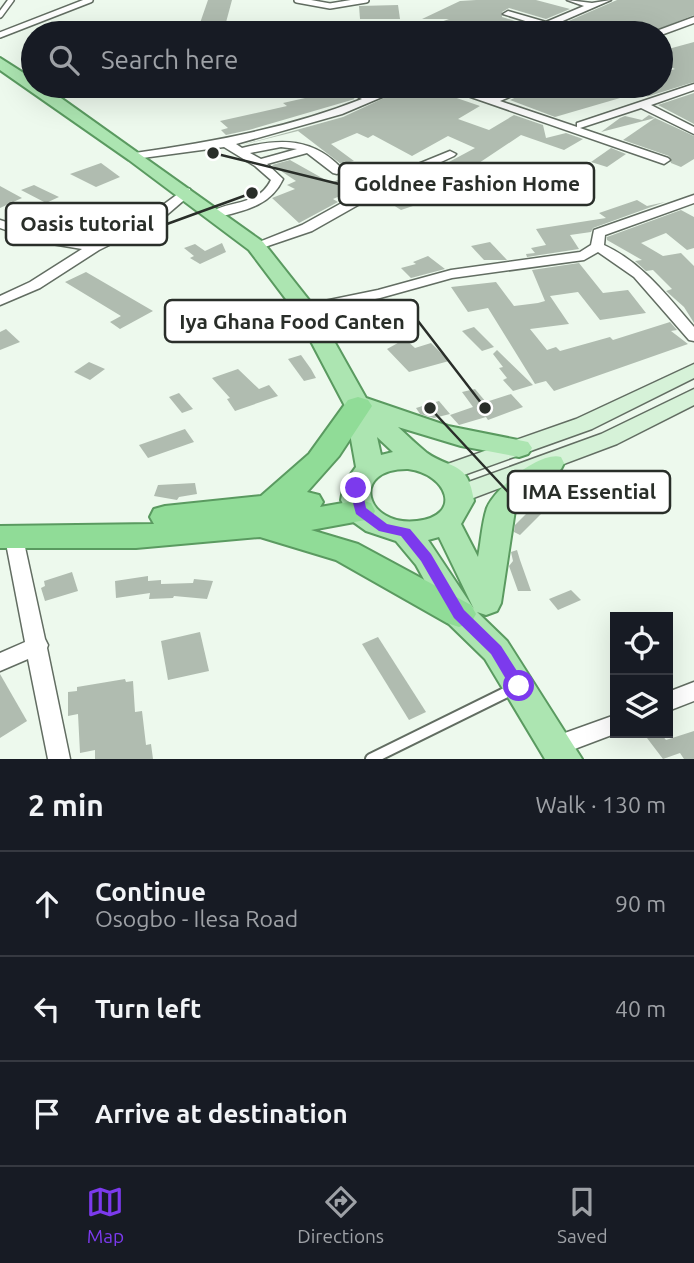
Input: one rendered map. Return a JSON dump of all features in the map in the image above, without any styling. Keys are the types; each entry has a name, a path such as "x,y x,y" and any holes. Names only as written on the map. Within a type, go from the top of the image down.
{"highway":[{"path":"264,516 312,473 331,450 354,401"},
{"path":"5,532 119,538 358,503"},
{"path":"264,516 473,608"}],"main road":[{"path":"0,63 21,77"},
{"path":"51,98 186,192 256,246 305,309 354,401 370,469"},
{"path":"453,483 519,448 584,424 694,370"},
{"path":"354,401 420,461 453,483 551,463 623,433 694,396"},
{"path":"354,401 428,431 468,441 519,448"},
{"path":"420,461 388,461 370,469 359,481 358,503 384,528 406,533 428,530 446,522 458,509 453,483"},
{"path":"473,608 490,564 501,508 511,495 551,463"},
{"path":"446,522 473,608 560,752"},
{"path":"406,533 473,608"}],"street":[{"path":"571,0 592,6"},
{"path":"556,21 607,0"},
{"path":"508,14 533,21"},
{"path":"673,28 694,21"},
{"path":"673,94 694,87"},
{"path":"482,98 664,160"},
{"path":"492,101 500,98"},
{"path":"581,125 663,98"},
{"path":"135,156 226,143 306,122 371,99"},
{"path":"643,105 694,131"},
{"path":"215,214 248,205 274,187 277,179 259,163 226,143"},
{"path":"239,152 275,143 312,149 337,170"},
{"path":"259,163 312,149"},
{"path":"256,246 299,232 400,176 450,155"},
{"path":"0,302 35,285 94,247 157,215 186,192"},
{"path":"305,309 380,294 451,274 584,256 597,247 599,233 694,199"},
{"path":"0,224 45,239 94,247"},
{"path":"597,247 617,256 638,272 694,337"},
{"path":"5,532 38,645 59,759"},
{"path":"0,662 38,645"},
{"path":"673,700 694,691"},
{"path":"560,752 610,727"}],"lane":[{"path":"0,15 11,0"},
{"path":"36,21 90,0"},
{"path":"297,0 330,6 366,0"},
{"path":"0,27 16,29"},
{"path":"0,35 21,27"},
{"path":"371,759 519,686"}],"building":[{"path":"208,0 232,0 226,21 201,21"},
{"path":"536,0 570,9 546,19 509,8 502,12 502,17 515,21 422,19 460,1"},
{"path":"617,0 694,0 694,15 673,23 673,21 569,21"},
{"path":"398,5 400,19 360,19 359,6"},
{"path":"694,42 694,82 673,89 675,69 673,48"},
{"path":"694,93 694,124 658,105"},
{"path":"305,98 355,99 249,130 226,135 221,130 228,128 220,121 287,106 283,103"},
{"path":"384,98 457,98 480,106 458,119 489,130 514,115 543,125 546,138 566,133 583,139 564,150 521,135 467,171 447,163 475,148 448,136 412,156 373,135 368,138 357,133 331,144 354,161 341,164 298,131 242,145 343,117"},
{"path":"514,98 620,98 555,117 510,100"},
{"path":"649,115 655,118 601,132 625,116 642,120"},
{"path":"655,118 694,136 694,159 681,167 671,163 669,156 623,140"},
{"path":"611,148 626,154 607,167 591,162"},
{"path":"290,160 331,183 359,170 377,180 333,199 338,202 299,223 272,198 295,189 287,185 296,181 272,165"},
{"path":"101,163 120,177 96,187 70,174"},
{"path":"34,185 59,197 46,203 21,190"},
{"path":"0,186 22,198 0,208"},
{"path":"391,189 416,205 401,210 379,196"},
{"path":"637,200 647,206 665,202 593,228 591,232 570,235 579,249 527,257 526,254 535,253 531,248 546,245 536,229 606,218 599,213"},
{"path":"681,210 694,217 694,248 687,250 666,233 641,243 663,256 681,253 694,266 694,323 684,307 666,291 672,289 653,270 646,271 635,261 642,260 607,240 607,237"},
{"path":"490,242 507,260 484,260 471,246"},
{"path":"222,243 226,252 200,264 190,258 194,256 184,248 195,244 205,251"},
{"path":"428,256 445,269 411,278 401,268 416,264 413,262"},
{"path":"579,263 603,293 628,290 646,313 600,320 578,292 550,296 569,324 530,329 547,350 556,347 560,351 610,337 613,340 670,322 677,330 671,331 688,344 554,391 546,381 535,384 488,308 468,312 451,287 496,282 514,306 538,303 545,301 532,270"},
{"path":"86,272 153,311 120,329 110,322 121,316 65,282"},
{"path":"474,327 494,347 482,351 462,331"},
{"path":"6,329 20,342 0,350 0,332"},
{"path":"405,339 415,348 431,343 449,361 409,372 387,349"},
{"path":"497,350 533,385 513,391 503,380 507,378 499,368 503,367 493,354"},
{"path":"301,355 316,378 304,381 288,359"},
{"path":"89,362 105,369 90,380 74,372"},
{"path":"238,369 259,389 269,385 278,396 235,411 227,399 230,398 212,378"},
{"path":"475,389 486,402 511,394 523,407 488,420 486,417 459,425 450,415 473,407 462,392"},
{"path":"179,393 193,409 182,413 169,397"},
{"path":"439,401 450,414 434,418 420,414 416,408"},
{"path":"185,429 194,442 148,458 139,445"},
{"path":"195,483 197,494 179,497 177,500 154,496 158,485"},
{"path":"557,483 567,488 520,535 514,532 515,525"},
{"path":"517,550 531,591 518,591 509,566 513,561 511,552"},
{"path":"72,572 78,591 45,601 41,588 45,586 44,581"},
{"path":"148,576 148,581 161,580 161,584 193,583 194,579 213,581 207,599 174,596 149,599 150,593 116,598 115,581"},
{"path":"571,590 581,600 558,610 549,599"},
{"path":"200,632 209,671 168,680 161,641"},
{"path":"378,637 426,712 409,720 362,644"},
{"path":"0,674 27,721 0,738"},
{"path":"125,679 126,682 133,681 135,712 142,711 146,745 151,744 153,759 95,759 95,750 80,753 78,714 68,716 68,692 77,691 77,687"},
{"path":"694,731 694,759 684,759 680,753 663,759 647,738 666,740"}],"place":[{"name":"Goldnee Fashion Home","path":"213,153"},
{"name":"Oasis tutorial","path":"252,193"},
{"name":"IMA Essential","path":"430,408"},
{"name":"Iya Ghana Food Canten","path":"485,408"}],"route":[{"path":"356,488 356,503 360,511 384,528 406,533 426,557 459,614 496,650 519,686"}]}
